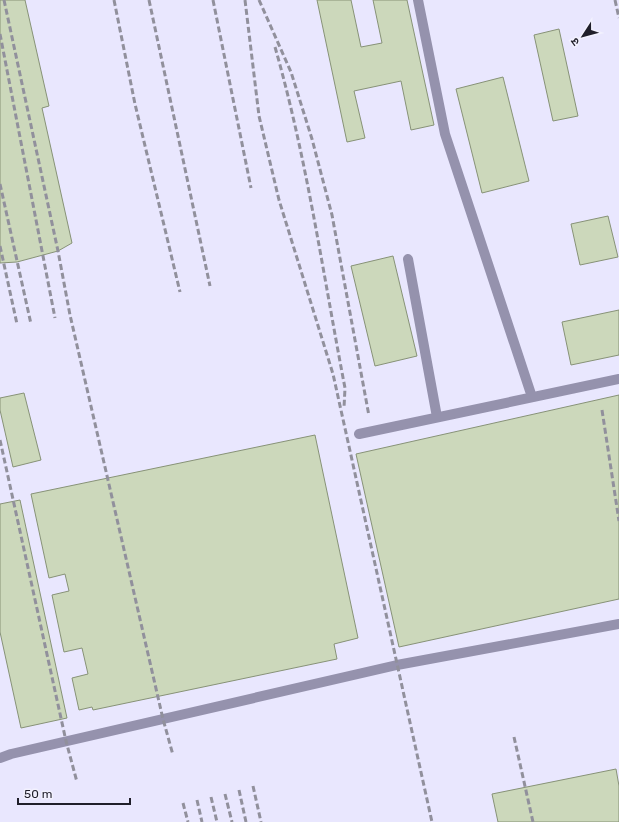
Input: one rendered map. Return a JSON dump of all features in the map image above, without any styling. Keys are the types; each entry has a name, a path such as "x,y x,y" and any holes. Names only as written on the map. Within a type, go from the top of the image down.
{"lane":[{"path":"419,2 445,134 532,397"},
{"path":"408,259 437,417"},
{"path":"359,434 619,379"},
{"path":"0,758 11,754 397,665 619,624"}],"shaded area":[{"path":"0,0 619,0 619,822 0,822"}],"building":[{"path":"0,0 25,0 49,106 42,108 72,243 58,251 17,262 0,263"},
{"path":"317,0 351,0 361,47 382,43 373,0 407,0 434,125 411,130 401,81 354,91 365,138 347,142"},
{"path":"559,29 578,116 553,121 534,35"},
{"path":"503,77 529,181 482,193 456,89"},
{"path":"608,216 618,257 580,265 571,224"},
{"path":"393,256 417,356 375,366 351,266"},
{"path":"619,310 619,355 571,365 562,322"},
{"path":"24,393 41,460 13,467 0,410 0,398"},
{"path":"619,395 619,599 399,647 356,454"},
{"path":"315,435 358,638 334,644 337,659 93,710 92,707 79,710 72,678 88,674 82,648 64,652 52,595 69,591 65,574 49,578 31,494"},
{"path":"20,500 67,718 21,728 0,632 0,504"},
{"path":"616,769 619,786 619,822 498,822 492,794"}],"railway":[{"path":"4,0 58,251 70,315 163,719 173,755"},
{"path":"114,0 135,104 180,292"},
{"path":"149,0 210,286"},
{"path":"213,0 251,188"},
{"path":"245,0 259,116 279,200 333,374 432,822"},
{"path":"259,0 291,72 312,139 332,215 369,416"},
{"path":"615,0 619,18"},
{"path":"0,34 55,318"},
{"path":"275,47 296,132 314,217 345,388 344,408"},
{"path":"0,184 31,324"},
{"path":"0,246 17,324"},
{"path":"602,410 619,521"},
{"path":"0,440 66,741 77,782"},
{"path":"514,737 533,822"},
{"path":"253,786 261,822"},
{"path":"239,790 246,822"},
{"path":"225,794 232,822"},
{"path":"211,797 217,822"},
{"path":"197,800 202,822"},
{"path":"183,803 188,822"}]}
